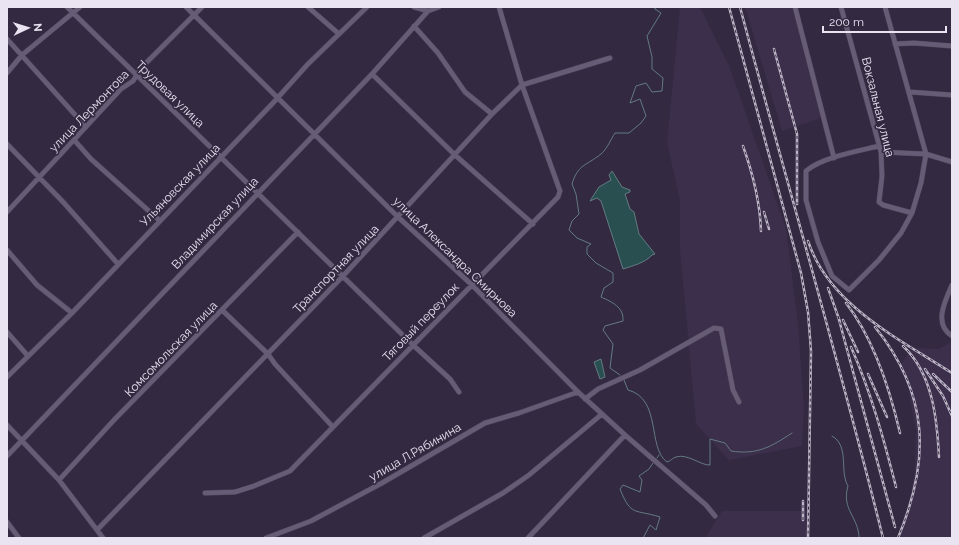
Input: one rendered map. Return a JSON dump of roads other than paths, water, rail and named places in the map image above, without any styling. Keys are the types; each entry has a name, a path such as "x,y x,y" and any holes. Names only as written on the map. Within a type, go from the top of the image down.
{"street":[{"name":"Трудовая улица","path":"67,7 413,345 450,379 459,392"},
{"path":"7,73 22,56 80,7"},
{"name":"улица Александра Смирнова","path":"186,7 398,217 472,285 578,392 706,505 715,516"},
{"name":"улица Лермонтова","path":"7,212 75,141 121,89 137,76 142,67 202,7"},
{"path":"308,7 340,34"},
{"name":"Ульяновская улица","path":"7,377 72,313 308,64 366,7"},
{"path":"414,7 428,11"},
{"name":"Владимирская улица","path":"7,456 23,441 257,193 372,74 428,11 439,7"},
{"path":"499,7 522,85"},
{"path":"795,7 834,158"},
{"name":"Вокзальная улица","path":"841,7 880,149 882,176 879,202 883,205 912,213"},
{"path":"885,7 910,92 926,154 921,184 912,213 901,233 883,255 849,290 832,276 811,221 806,200 806,171 812,165 834,158 880,149 926,154 952,162"},
{"path":"414,26 438,53 465,92 492,114"},
{"path":"7,40 86,127"},
{"path":"895,44 914,43 952,46"},
{"name":"Транспортная улица","path":"97,530 344,276 492,114 522,85 610,58"},
{"path":"372,74 455,155 533,224"},
{"name":"Тяговый переулок","path":"205,493 235,492 290,471 332,426 558,198 560,191 522,85"},
{"path":"910,92 952,95"},
{"path":"75,141 91,158 160,220"},
{"path":"7,144 40,177 118,264"},
{"name":"Комсомольская улица","path":"58,480 114,420 298,232"},
{"path":"7,250 37,285 72,313"},
{"path":"952,285 942,311 942,322 946,332 952,336"},
{"path":"222,310 268,354 275,364 332,426"},
{"path":"585,398 598,389 640,370 714,328 721,329 733,390 740,402"},
{"path":"7,332 28,356"},
{"name":"улица Л.Рябинина","path":"266,538 311,521 382,483 485,423 578,392"},
{"path":"424,538 510,489 602,414"},
{"path":"7,425 58,480 103,538"},
{"path":"528,538 625,435"},
{"path":"7,522 19,538"}],"waterway":[{"path":"620,375 610,368 613,344 603,330 605,326 623,321 622,312 613,303 601,297 604,288 613,282 613,273 596,263 587,254 587,247 591,244 577,238 569,230 572,221 579,214 576,194 572,184 574,177 580,169 603,152 615,133 629,133 641,123 646,116 640,99 630,103 636,86 646,83 652,92 662,91 663,78 652,69 652,57 647,36 661,13 655,9 655,7"},
{"path":"624,380 628,390 639,395 646,403 653,424 657,446 661,455 667,462 680,456 710,465 710,439 725,443 731,451 749,452 770,446 792,433"},
{"path":"832,436 837,440 843,452 845,480 848,486 846,494 848,507 856,524 859,538"},
{"path":"643,538 650,525 656,530 660,517 639,512 631,508 627,504 620,489 623,485 640,492 642,480 639,476 649,469 653,463"}],"railway":[{"path":"729,7 801,273 808,312 811,351 808,538"},
{"path":"740,7 849,405 883,538"},
{"path":"774,49 797,134 797,204"},
{"path":"743,146 755,188 761,231"},
{"path":"764,212 769,229"},
{"path":"808,241 818,264 832,284 849,302 889,333 952,373"},
{"path":"828,288 840,322"},
{"path":"846,303 865,332 880,365 900,433"},
{"path":"838,316 895,527"},
{"path":"843,320 858,352"},
{"path":"875,327 893,352 906,377 915,402 919,428 919,454 916,481 909,509 898,538"},
{"path":"903,346 913,357 921,370 932,398 937,428 939,457"},
{"path":"851,347 871,399 896,487"},
{"path":"925,369 943,396 952,416"},
{"path":"868,374 887,417"},
{"path":"933,374 952,392"},
{"path":"803,501 803,520"}]}
